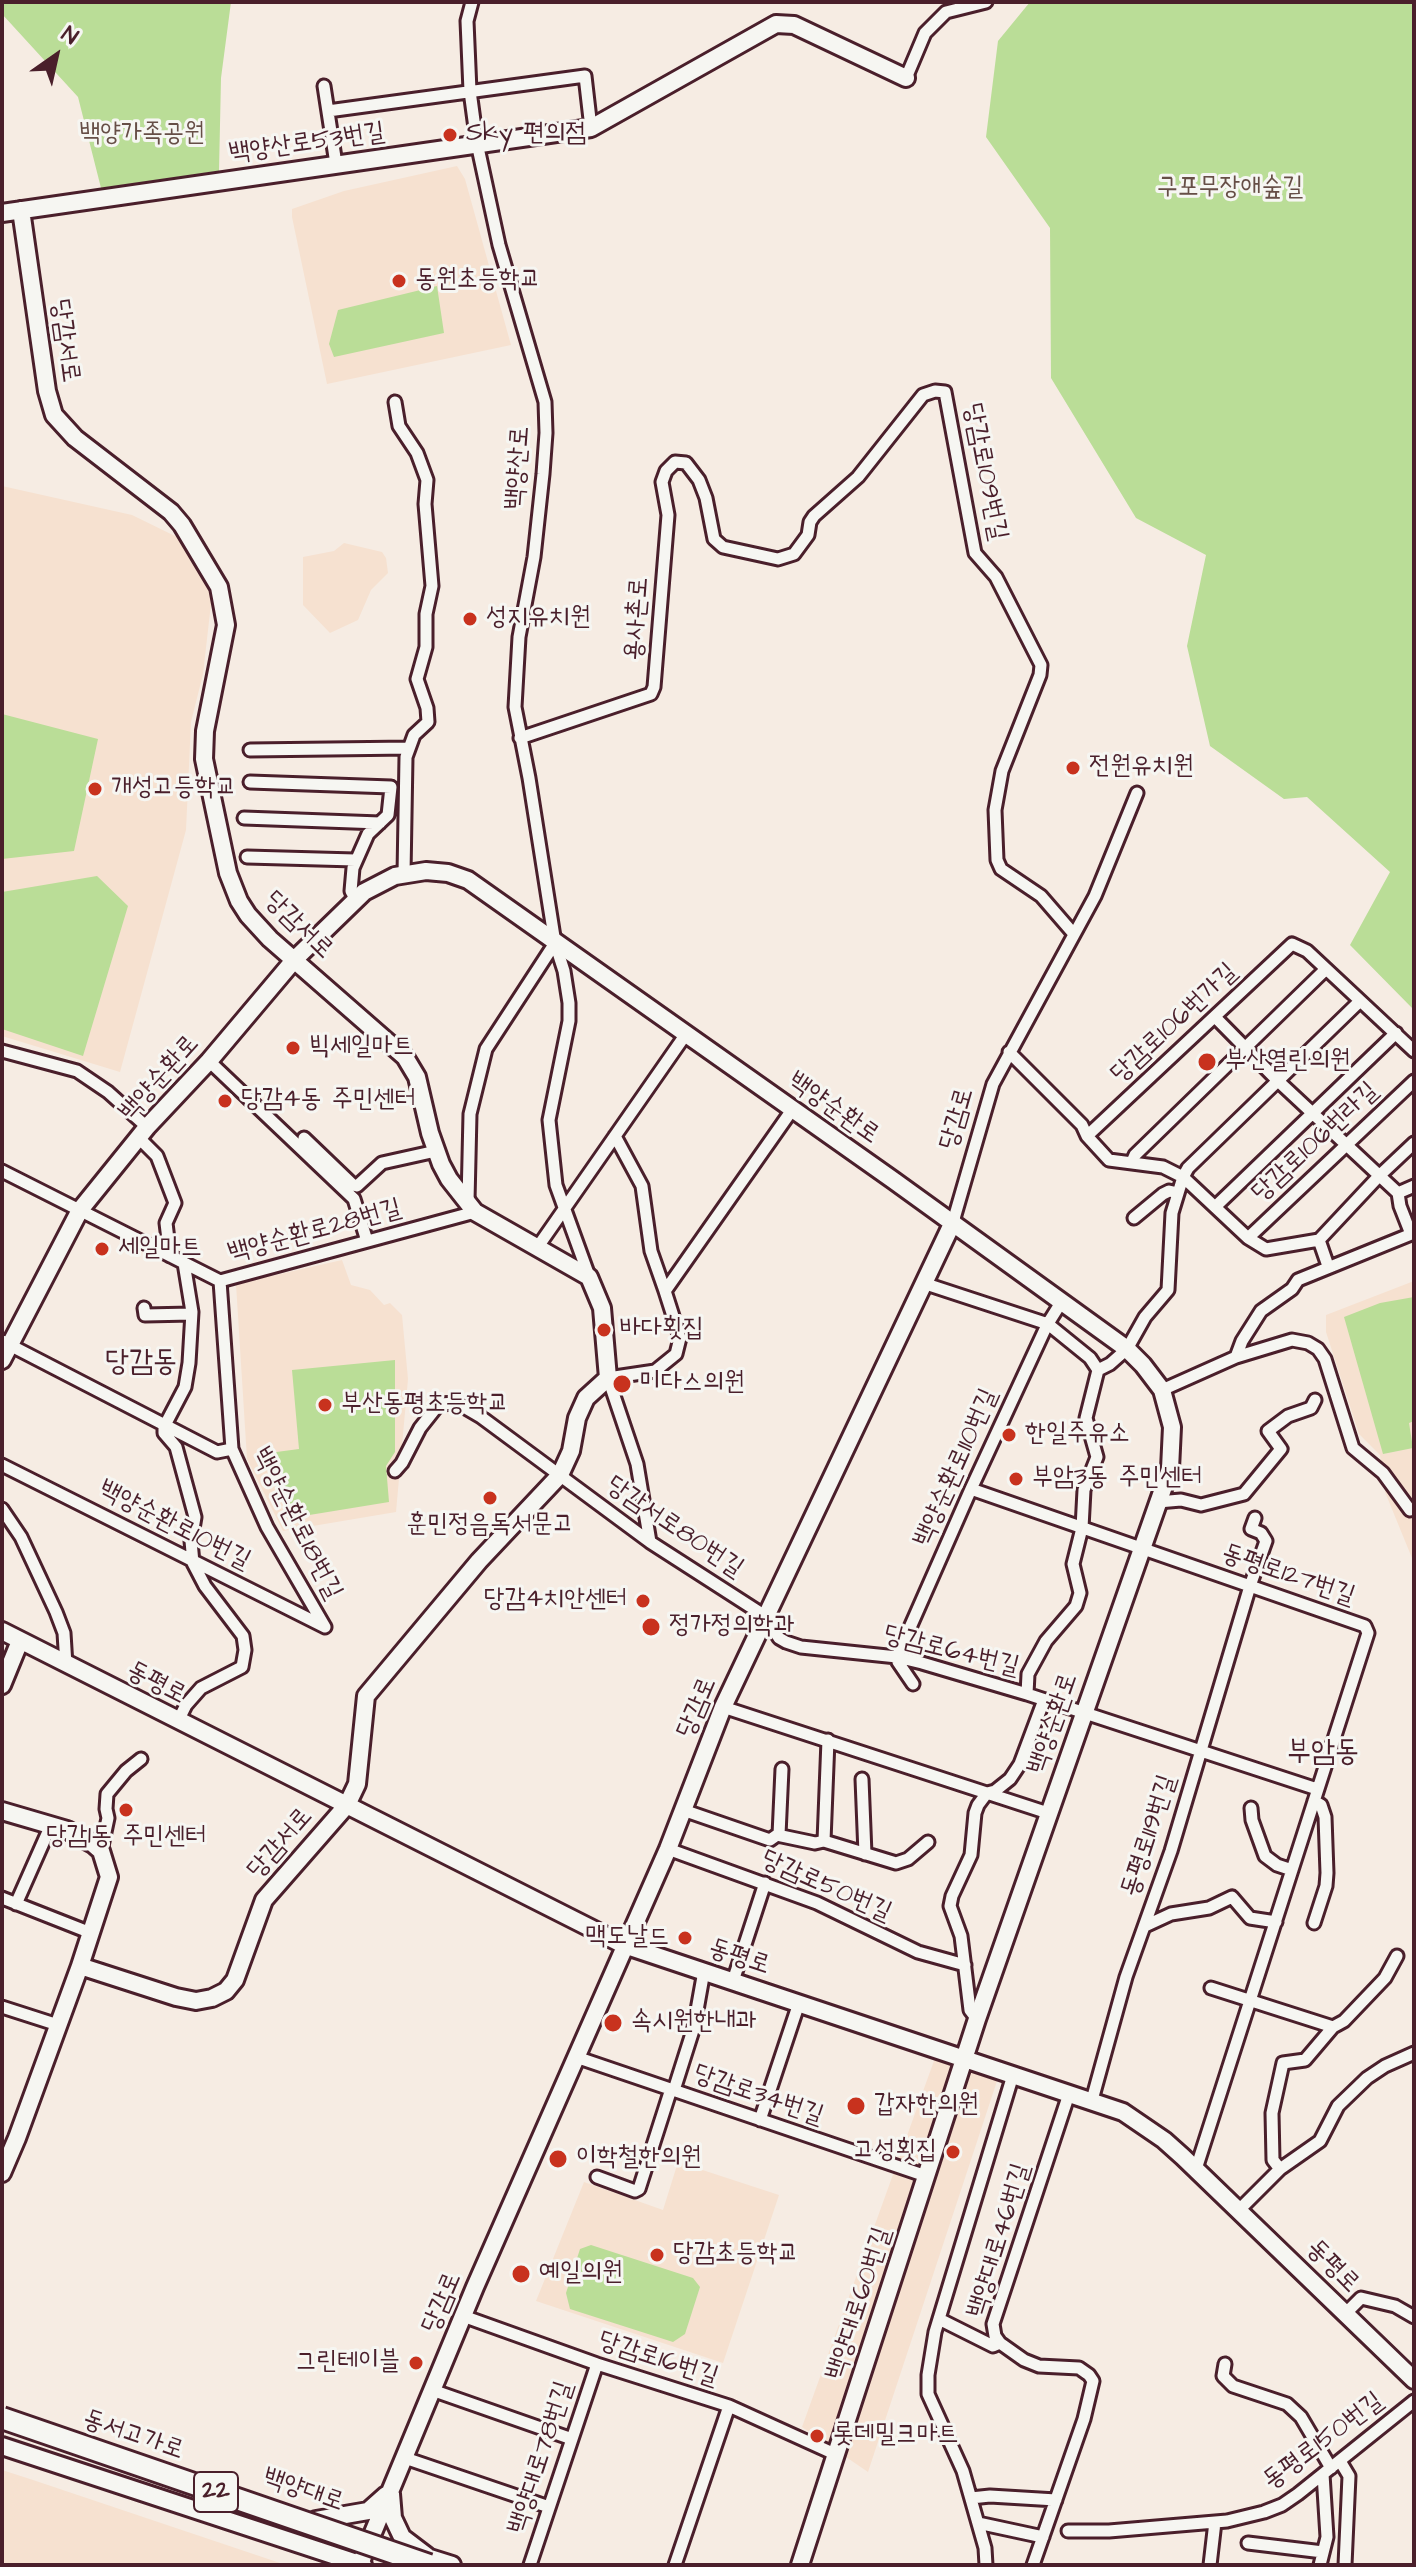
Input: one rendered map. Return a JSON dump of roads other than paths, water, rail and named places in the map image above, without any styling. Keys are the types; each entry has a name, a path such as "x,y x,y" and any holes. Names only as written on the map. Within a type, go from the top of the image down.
{"highway":[{"name":"동서고가로","path":"2,2416 429,2561"},
{"name":"동서고가로","path":"2,2432 391,2565"}],"main road":[{"path":"591,128 776,24 794,25 906,78"},
{"name":"백양산로53번길","path":"2,213 591,128"},
{"name":"당감서로","path":"21,210 47,391 54,415 75,438 171,512 219,587 226,625 205,731 204,759 228,873 239,901 260,929 405,1057 417,1077 436,1151 449,1179 472,1206 589,1277"},
{"name":"백양순환로","path":"5,1349 80,1210 143,1132 209,1061 295,959 373,885 404,874 436,871 459,876 953,1222 1127,1349 1162,1390 1170,1413 1173,1444 1170,1469 965,2058"},
{"name":"당감로","path":"362,2565 463,2316 668,1849 723,1707 953,1222"},
{"path":"589,1277 602,1308 608,1378"},
{"name":"당감서로","path":"80,1966 196,2001 226,1991 235,1980 264,1900 347,1805 357,1784 366,1696 479,1561 560,1475 571,1451 577,1418 586,1398 608,1378"},
{"name":"동평로","path":"2,1631 624,1945 1123,2112 1164,2140 1196,2169 1414,2380"},
{"path":"2,1685 20,1641"},
{"path":"2,1811 67,1830 101,1851 109,1877 58,2025 10,2135 2,2173"},
{"name":"백양대로60번길","path":"800,2565 965,2058"},
{"name":"백양대로","path":"2,2416 316,2520 429,2561 452,2565"},
{"name":"백양대로","path":"2,2446 362,2565"},
{"path":"316,2520 368,2511 391,2492"},
{"path":"391,2492 393,2518 402,2537 429,2561"}],"street":[{"name":"백양산로","path":"472,2 467,21 470,91 477,143 499,245 545,402 546,433 534,557 516,660 515,707 555,943 566,981 569,1012 549,1120 556,1185 589,1277"},
{"path":"906,78 925,33 946,12 986,2"},
{"path":"328,111 585,76 591,128"},
{"path":"324,86 336,164"},
{"name":"당감로109번길","path":"675,462 686,463 699,480 714,539 723,547 778,559 794,554 808,535 814,516 858,477 923,395 945,392 975,553 996,577 1041,665 1040,675 1002,771 995,810 997,860 1001,869 1041,896 1073,933"},
{"path":"395,402 399,426 417,453 427,480 425,504 432,586 426,614 426,647 417,679 427,708 428,722 414,735 406,757 404,874"},
{"name":"용사촌로","path":"520,738 651,694 668,515 662,482 666,471 675,462"},
{"path":"250,750 409,748"},
{"path":"250,782 391,787 391,809 368,834 355,860 351,891 356,900"},
{"name":"당감로","path":"953,1222 993,1084 1095,896 1137,793"},
{"path":"244,818 380,823"},
{"path":"247,857 355,860"},
{"path":"472,1206 470,1114 486,1049 555,943"},
{"name":"당감로106번가길","path":"1087,1136 1292,944 1307,951 1325,970"},
{"path":"1132,1162 1135,1155 1325,970 1414,1051"},
{"path":"1098,1370 1127,1349 1145,1317 1168,1290 1172,1213 1188,1168 1359,1002"},
{"path":"1215,1017 1277,1080 1398,1193 1412,1234 1298,1280 1292,1289 1269,1303 1242,1341 1236,1357"},
{"path":"1216,1206 1396,1033"},
{"path":"537,1248 686,1034"},
{"path":"2,1051 77,1071 108,1092 143,1132 157,1156 175,1203 166,1223 170,1256"},
{"path":"1009,1052 1082,1125 1087,1136 1109,1160 1163,1167 1183,1177 1248,1238 1266,1249 1319,1240 1414,1143"},
{"path":"209,1061 354,1199 367,1241"},
{"name":"당감로106번라길","path":"1248,1238 1414,1081"},
{"path":"665,1291 792,1110"},
{"path":"615,1136 642,1186 651,1251 680,1338 676,1354 655,1371 608,1378 637,1464 650,1542"},
{"path":"304,1138 357,1186 382,1163 436,1151"},
{"name":"백양순환로28번길","path":"2,1171 220,1281 367,1241 472,1206"},
{"path":"1398,1193 1414,1186"},
{"path":"1134,1218 1163,1194 1169,1191 1178,1193"},
{"path":"1319,1240 1328,1266"},
{"path":"178,1721 186,1705 201,1688 242,1667 245,1650 243,1636 205,1586 193,1560 191,1541 195,1517 176,1447 164,1433 164,1427 185,1387 189,1363 191,1314 184,1263"},
{"path":"220,1281 232,1449"},
{"path":"923,1283 1048,1324 1090,1358 1098,1370 1086,1418 1097,1457 1084,1490 1082,1528 1073,1564 1080,1593 1076,1606 1037,1656 1028,1674 1027,1694"},
{"name":"백양순환로110번길","path":"897,1657 971,1489 1048,1324 1062,1301"},
{"path":"144,1308 145,1315 191,1314"},
{"path":"1162,1390 1236,1357 1292,1340 1308,1343 1318,1349 1325,1359 1353,1448 1383,1473 1410,1510"},
{"name":"백양순환로18번길","path":"5,1349 217,1452 232,1449 267,1527 325,1627"},
{"path":"1158,1502 1181,1500 1201,1505 1244,1494 1281,1449 1268,1431 1288,1416 1311,1408 1315,1400"},
{"path":"395,1471 425,1421 439,1404 450,1402 481,1417 560,1475"},
{"name":"백양순환로10번길","path":"2,1465 325,1627"},
{"name":"당감서로80번길","path":"560,1475 650,1542 765,1616"},
{"name":"동평로127번길","path":"971,1489 1365,1626 1368,1633 1196,2169"},
{"path":"2,1509 21,1537 56,1612 66,1640 66,1665"},
{"name":"동평로119번길","path":"1092,2100 1126,1977 1171,1851 1266,1541 1261,1533 1251,1529 1255,1518"},
{"name":"당감로64번길","path":"765,1616 779,1638 793,1645 897,1657 1027,1694 1316,1795"},
{"path":"897,1657 913,1684"},
{"path":"977,2019 970,2010 961,1936 950,1906 971,1855 975,1813 987,1793 995,1791 1010,1779 1020,1764 1044,1700"},
{"path":"723,1707 1048,1813"},
{"path":"824,1841 828,1740"},
{"path":"101,1851 108,1818 107,1794 119,1778 141,1759"},
{"path":"779,1835 782,1769"},
{"path":"862,1779 865,1854"},
{"path":"1314,1923 1327,1873 1325,1817 1316,1795"},
{"path":"1251,1808 1265,1856 1277,1865 1292,1870"},
{"path":"683,1810 770,1840 779,1835 815,1843 824,1841 896,1863 908,1859 928,1842"},
{"path":"16,1904 51,1825"},
{"name":"당감로50번길","path":"668,1849 765,1883 863,1923 918,1952 965,1965"},
{"path":"733,1981 765,1883"},
{"path":"1145,1926 1171,1914 1209,1908 1232,1897 1250,1918 1276,1922"},
{"path":"2,1898 91,1933"},
{"path":"1280,2169 1273,2160 1272,2113 1283,2063 1305,2060 1333,2027 1344,2021 1385,1978 1397,1956"},
{"path":"597,2177 635,2191 639,2189 694,2027 704,1971"},
{"path":"1211,1988 1333,2027"},
{"path":"760,2120 799,2003"},
{"path":"2,2007 58,2025"},
{"path":"1239,2210 1280,2169 1320,2141 1338,2106 1367,2078 1414,2053"},
{"name":"당감로34번길","path":"576,2057 926,2176"},
{"path":"986,2565 963,2471 928,2394 929,2364 939,2319 1013,2075"},
{"name":"백양대로46번길","path":"1033,2565 1084,2419 1093,2381 1079,2368 1039,2366 1024,2360 1000,2343 993,2324 1069,2094"},
{"path":"1345,2314 1361,2298 1395,2306 1414,2317"},
{"name":"당감로16번길","path":"463,2316 597,2364 729,2406 837,2455"},
{"path":"939,2319 993,2346 1000,2343"},
{"name":"백양대로78번길","path":"530,2565 597,2364"},
{"path":"1225,2364 1223,2376 1233,2386 1287,2404 1301,2417 1331,2468 1327,2527 1320,2565"},
{"path":"432,2390 572,2439"},
{"name":"동평로150번길","path":"1068,2531 1109,2531 1215,2522 1251,2516 1282,2505 1414,2401"},
{"path":"675,2565 729,2406"},
{"path":"405,2458 549,2507"},
{"path":"1331,2468 1349,2476 1345,2565"},
{"path":"971,2498 1006,2496 1056,2500"},
{"path":"1210,2565 1215,2522"},
{"path":"978,2523 1043,2537"},
{"path":"1248,2543 1323,2552"}],"place":[{"name":"Sky 편의점","path":"450,135"},
{"name":"동원초등학교","path":"399,281"},
{"name":"성지유치원","path":"470,619"},
{"name":"전원유치원","path":"1073,768"},
{"name":"개성고등학교","path":"95,789"},
{"name":"빅세일마트","path":"293,1048"},
{"name":"부산열린의원","path":"1207,1062"},
{"name":"당감4동 주민센터","path":"225,1101"},
{"name":"세일마트","path":"102,1249"},
{"name":"바다횟집","path":"604,1330"},
{"name":"미다스의원","path":"622,1384"},
{"name":"부산동평초등학교","path":"325,1405"},
{"name":"한일주유소","path":"1009,1435"},
{"name":"부암3동 주민센터","path":"1016,1479"},
{"name":"훈민정음독서문고","path":"490,1498"},
{"name":"당감4치안센터","path":"643,1601"},
{"name":"정가정의학과","path":"651,1627"},
{"name":"당감1동 주민센터","path":"126,1810"},
{"name":"맥도날드","path":"685,1938"},
{"name":"속시원한내과","path":"613,2023"},
{"name":"갑자한의원","path":"856,2106"},
{"name":"고성횟집","path":"953,2152"},
{"name":"이학철한의원","path":"558,2159"},
{"name":"당감초등학교","path":"657,2255"},
{"name":"예일의원","path":"521,2274"},
{"name":"그린테이블","path":"416,2363"},
{"name":"롯데밀크마트","path":"817,2436"}],"district":[{"name":"당감동","path":"141,1364"},
{"name":"부암동","path":"1323,1754"}],"park label":[{"name":"백양가족공원","path":"142,135"},
{"name":"구포무장애숲길","path":"1230,189"}]}
